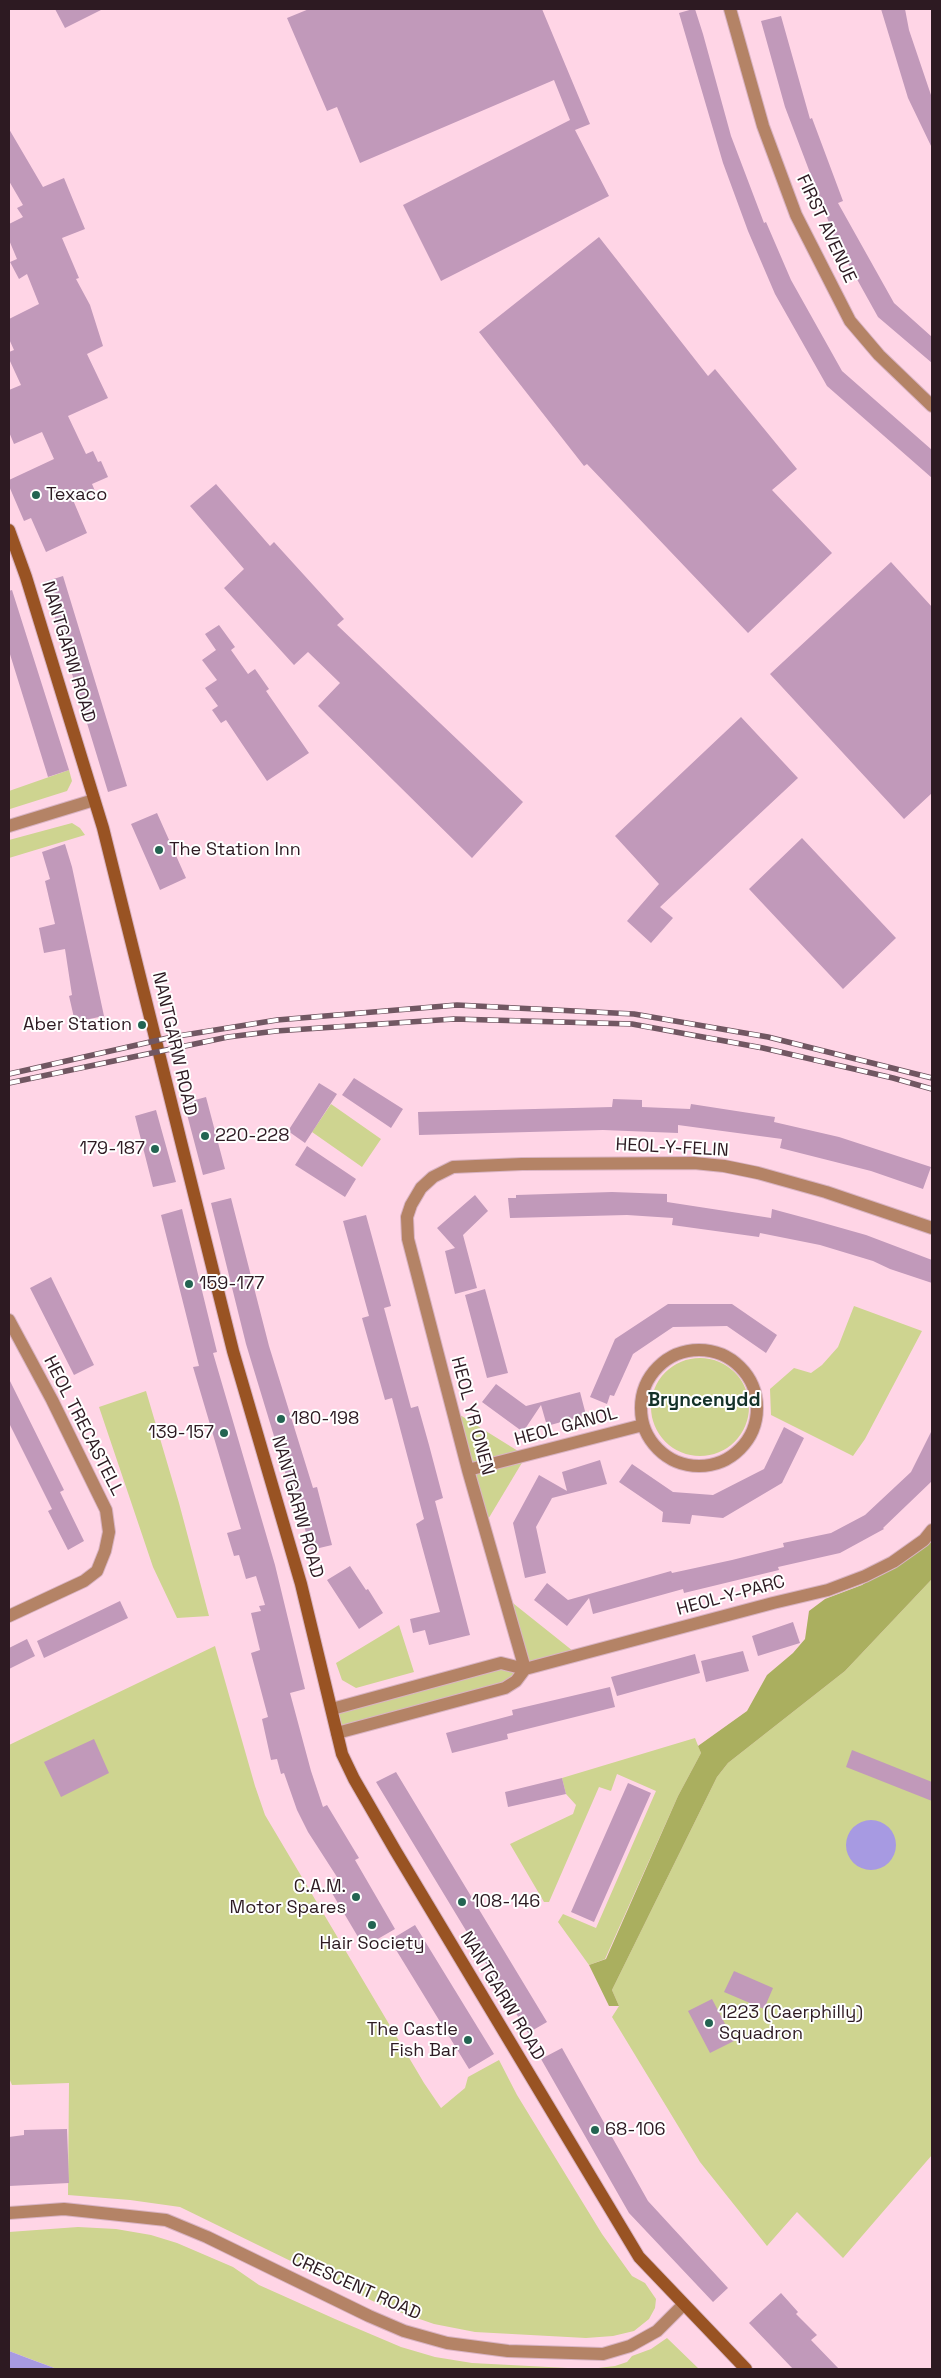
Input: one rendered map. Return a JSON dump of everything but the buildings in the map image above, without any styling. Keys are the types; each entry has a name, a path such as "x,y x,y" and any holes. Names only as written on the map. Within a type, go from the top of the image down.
{"main road":[{"name":"NANTGARW ROAD","path":"9,530 26,576 114,872 233,1351 301,1584 342,1754 354,1779 612,2215 640,2257 746,2369"}],"street":[{"name":"FIRST AVENUE","path":"730,9 763,126 800,223 850,321 879,355 932,406"},
{"path":"9,826 94,800"},
{"name":"HEOL-Y-FELIN","path":"433,1177 453,1167 472,1166 627,1163 724,1166 826,1192 932,1228"},
{"name":"HEOL YR ONEN","path":"433,1177 421,1188 411,1205 408,1217 408,1239 468,1470 525,1669"},
{"name":"HEOL TRECASTELL","path":"9,1320 52,1400 106,1510 109,1532 105,1551 97,1571 84,1580 9,1616"},
{"name":"HEOL GANOL","path":"693,1350 713,1351 731,1360 746,1373 754,1392 757,1412 753,1429 744,1445 730,1457 714,1464 695,1466 678,1462 662,1453 650,1439 644,1424 641,1403 646,1383 658,1367 674,1355 693,1350"},
{"name":"HEOL GANOL","path":"468,1470 644,1424"},
{"name":"HEOL-Y-PARC","path":"332,1709 501,1663 525,1669 774,1602 828,1590 865,1576 892,1562 924,1540 932,1530"},
{"name":"HEOL-Y-PARC","path":"337,1733 505,1688 516,1681 525,1669"},
{"name":"CRESCENT ROAD","path":"9,2213 64,2209 166,2220 207,2237 369,2316 404,2331 447,2343 508,2351 603,2354 630,2346 657,2330 684,2305"}],"green space":[{"path":"69,770 72,781 67,791 10,809 9,791"},
{"path":"72,823 80,828 85,835 9,858 9,840"},
{"path":"331,1104 381,1139 362,1167 312,1132"},
{"path":"854,1306 922,1331 865,1439 853,1456 771,1415 770,1389 794,1368 811,1373 822,1365 838,1347"},
{"path":"700,1358 719,1362 735,1372 745,1388 749,1407 745,1426 735,1442 719,1452 700,1456 681,1452 665,1442 655,1426 651,1407 655,1388 665,1372 681,1362"},
{"path":"146,1391 179,1503 209,1616 177,1618 153,1567 99,1407"},
{"path":"452,1410 526,1456 484,1526"},
{"path":"932,1539 932,1579 845,1671 728,1763 717,1777 612,1990 619,2006 609,2006 589,1965 606,1959 678,1796 701,1753 698,1746 747,1711 767,1675 793,1653 805,1639 809,1611 825,1599 862,1585"},
{"path":"932,1579 932,2155 843,2258 797,2212 767,2246 700,2162 612,2017 619,2006 612,1990 717,1777 728,1763 845,1671"},
{"path":"504,1596 578,1655 525,1669"},
{"path":"399,1625 414,1672 356,1688 342,1680 336,1663"},
{"path":"215,1646 265,1815 424,2083 441,2108 465,2088 468,2077 499,2060 517,2095 602,2234 632,2276 645,2283 656,2299 655,2308 649,2319 634,2331 613,2336 586,2338 475,2332 434,2324 385,2307 180,2207 130,2200 68,2195 69,2083 12,2085 9,2078 9,1745"},
{"path":"501,1663 525,1669 516,1681 337,1733 332,1709"},
{"path":"695,1738 701,1753 678,1796 605,1959 589,1965 558,1922 563,1914 596,1928 656,1791 617,1774 611,1791 599,1787 549,1902 544,1902 510,1844 573,1814 576,1805 566,1794 562,1778"},
{"path":"78,2227 116,2229 151,2235 177,2243 233,2267 259,2285 335,2319 401,2347 435,2357 472,2363 587,2369 57,2369 9,2351 9,2232"},
{"path":"667,2338 699,2369 590,2369 615,2366 627,2362 632,2356 651,2349"}],"shaded area":[{"path":"871,1820 880,1822 891,1831 896,1845 894,1854 885,1865 871,1870 862,1868 851,1859 846,1845 848,1836 857,1825"},
{"path":"9,2351 30,2359 57,2369 9,2369"}],"railway":[{"path":"9,1074 172,1037 277,1020 457,1005 634,1014 768,1037 932,1078"},
{"path":"9,1083 228,1037 276,1031 454,1019 632,1024 763,1048 932,1089"}],"place":[{"name":"Texaco","path":"36,495"},
{"name":"The Station Inn","path":"159,850"},
{"name":"Aber Station","path":"142,1025"},
{"name":"220-228","path":"205,1136"},
{"name":"179-187","path":"155,1149"},
{"name":"159-177","path":"189,1284"},
{"name":"180-198","path":"281,1419"},
{"name":"139-157","path":"224,1433"},
{"name":"C.A.M. Motor Spares","path":"356,1897"},
{"name":"108-146","path":"462,1902"},
{"name":"Hair Society","path":"372,1925"},
{"name":"1223 (Caerphilly) Squadron","path":"709,2023"},
{"name":"The Castle Fish Bar","path":"468,2040"},
{"name":"68-106","path":"595,2130"}],"district":[{"name":"Bryncenydd","path":"704,1401"}]}
